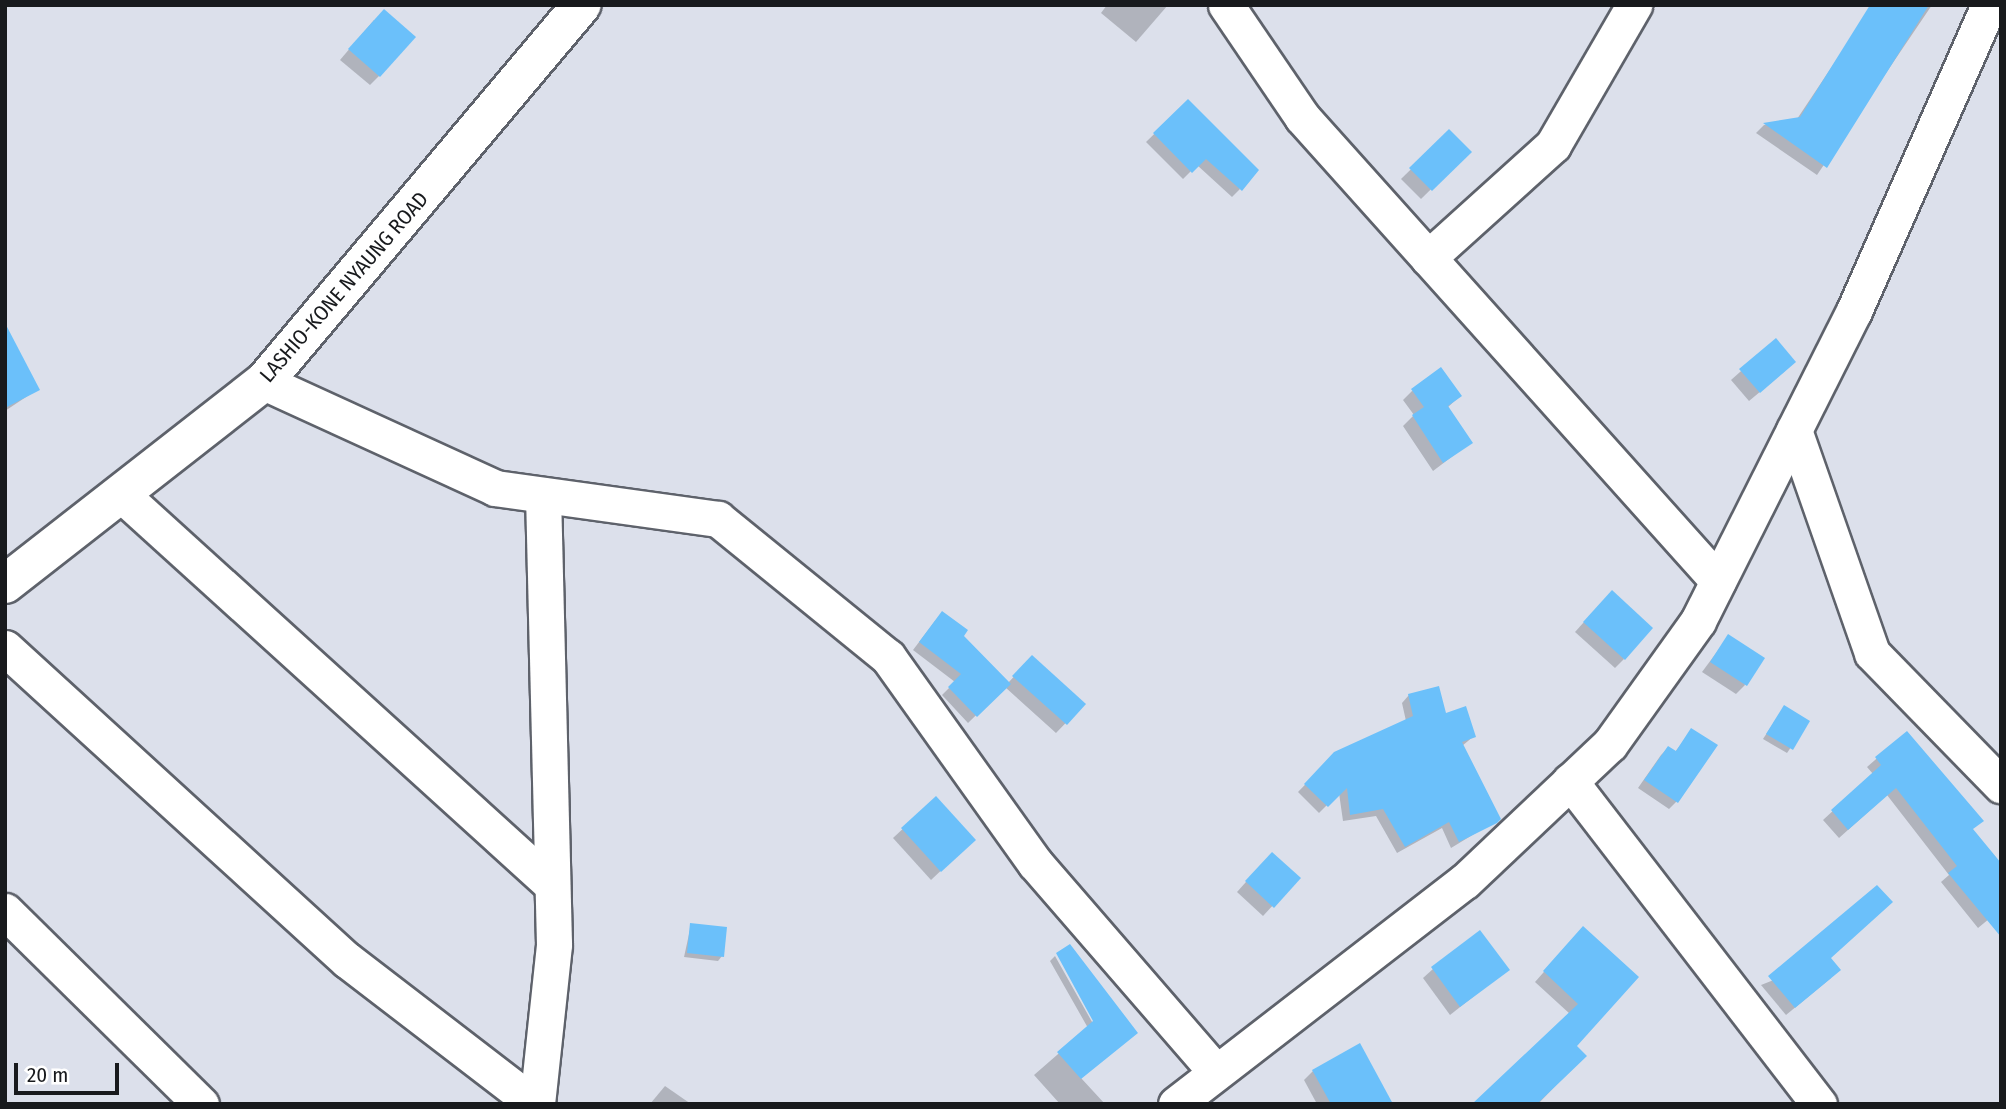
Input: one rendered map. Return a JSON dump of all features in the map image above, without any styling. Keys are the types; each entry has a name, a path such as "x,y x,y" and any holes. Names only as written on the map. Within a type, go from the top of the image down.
{"main road":[{"name":"LASHIO-KONE NYAUNG ROAD","path":"5,584 264,382 581,5"}],"street":[{"path":"1226,5 1302,117 1718,581"},
{"path":"1428,258 1553,145 1634,5"},
{"path":"1176,1104 1465,881 1610,744 1699,621 1794,430 1989,5"},
{"path":"264,382 495,488 718,519 888,657 1035,863 1216,1072"},
{"path":"1794,430 1872,653 2001,786"},
{"path":"121,494 552,885"},
{"path":"536,1104 554,944 543,495"},
{"path":"5,648 347,960 536,1104"},
{"path":"1570,781 1819,1104"},
{"path":"5,911 201,1104"}],"building":[{"path":"1870,5 1929,5 1827,168 1763,123 1800,117"},
{"path":"384,9 416,37 380,77 348,49"},
{"path":"1188,99 1259,170 1242,191 1206,159 1192,173 1153,133"},
{"path":"1449,129 1472,152 1432,191 1409,168"},
{"path":"5,323 40,390 5,408"},
{"path":"1776,338 1796,362 1760,393 1739,369"},
{"path":"1441,367 1462,396 1448,406 1473,443 1443,463 1412,415 1424,407 1411,389"},
{"path":"1612,590 1653,628 1625,660 1583,622"},
{"path":"942,611 968,630 964,636 1011,684 977,717 948,687 961,674 919,642"},
{"path":"1728,634 1765,658 1747,686 1710,662"},
{"path":"1032,655 1086,704 1067,725 1012,676"},
{"path":"1439,686 1446,713 1466,706 1476,737 1462,742 1501,819 1497,823 1459,842 1449,822 1405,847 1383,809 1350,815 1347,788 1328,807 1304,784 1334,752 1413,716 1408,694"},
{"path":"1784,705 1810,721 1793,750 1766,734"},
{"path":"1691,728 1718,745 1678,803 1644,780 1668,746 1676,751"},
{"path":"1907,731 1984,821 1973,829 2001,863 2001,937 1948,873 1957,866 1896,788 1848,830 1831,810 1881,765 1875,757"},
{"path":"936,796 976,840 941,872 901,828"},
{"path":"1272,852 1301,878 1274,908 1245,881"},
{"path":"1877,885 1893,902 1831,958 1841,970 1795,1008 1768,976"},
{"path":"690,923 727,927 724,957 687,953"},
{"path":"1583,926 1639,977 1577,1046 1587,1056 1537,1104 1472,1104 1578,1004 1543,971"},
{"path":"1480,930 1510,970 1460,1007 1431,967"},
{"path":"1070,944 1138,1033 1081,1079 1057,1052 1093,1021 1056,953"},
{"path":"1360,1043 1393,1104 1331,1104 1312,1070"}]}
